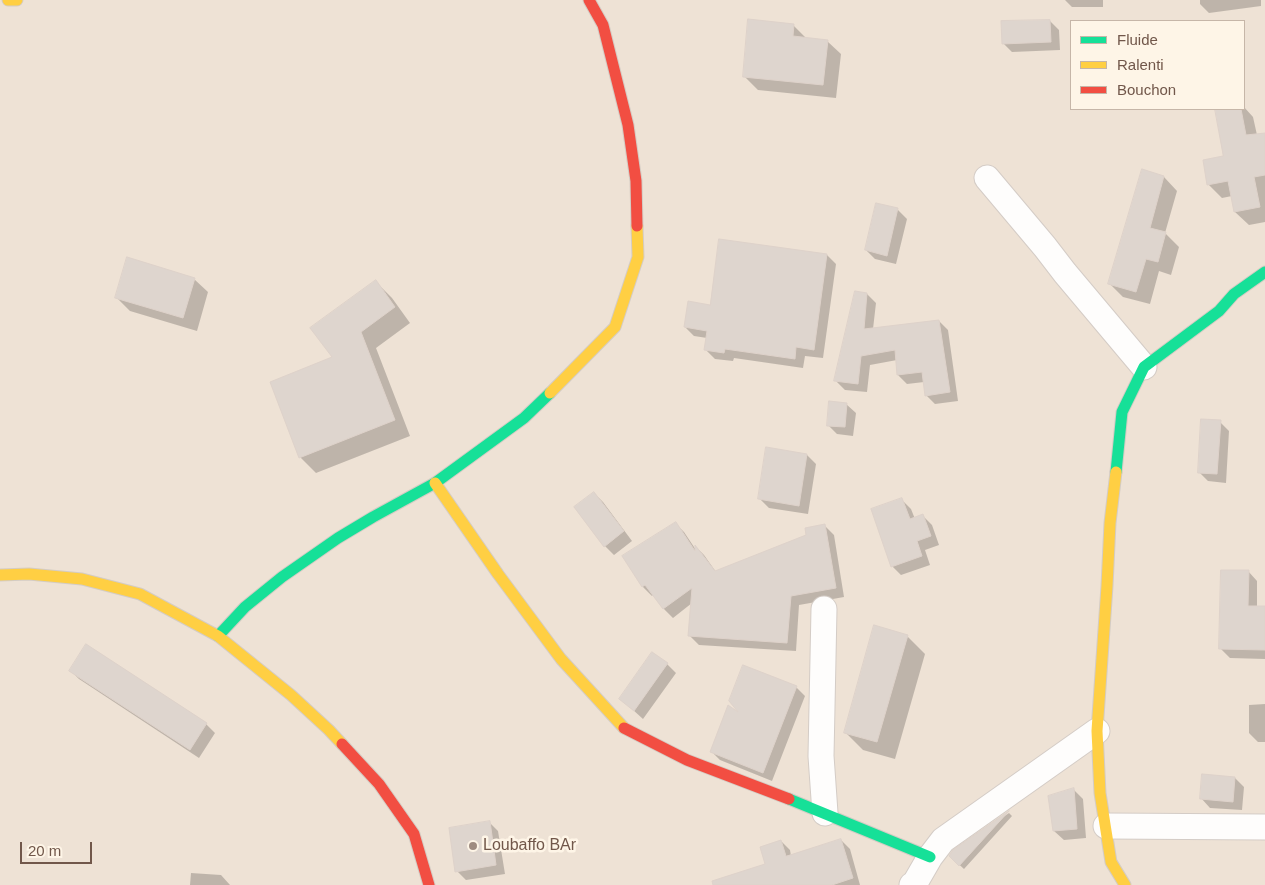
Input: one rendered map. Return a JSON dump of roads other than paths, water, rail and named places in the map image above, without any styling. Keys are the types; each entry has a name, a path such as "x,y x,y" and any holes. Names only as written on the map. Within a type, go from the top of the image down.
{"street":[{"path":"8,0 17,0"},
{"path":"218,636 245,607 282,577 338,538 435,483 524,418 615,327 638,257 636,181 628,125 603,25 589,0"},
{"path":"987,178 1144,367"},
{"path":"1125,885 1111,862 1100,793 1097,731 1110,523 1122,412 1144,367 1219,311 1234,294 1265,272"},
{"path":"435,483 498,574 561,659 626,729 687,760 930,856"},
{"path":"0,576 29,574 82,579 140,594 218,636 290,695 329,730 379,784 414,834 430,885"},
{"path":"824,609 820,756 825,814"},
{"path":"914,884 930,856 943,840 1097,731"},
{"path":"1106,826 1265,827"}],"place":[{"name":"Loubaffo BAr","path":"473,846"}]}
